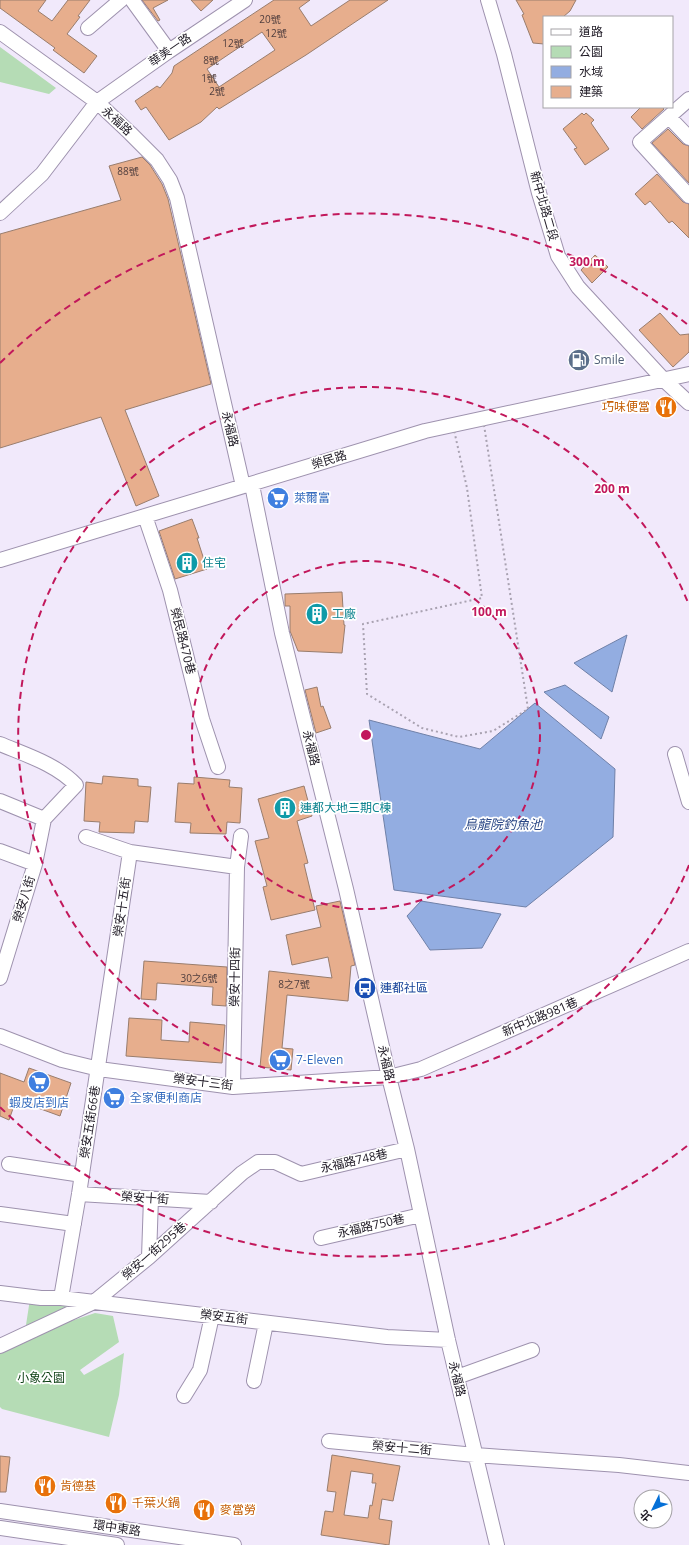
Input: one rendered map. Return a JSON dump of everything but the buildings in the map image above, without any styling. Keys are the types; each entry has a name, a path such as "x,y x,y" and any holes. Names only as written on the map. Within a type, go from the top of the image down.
{"street":[{"path":"88,28 120,0"},
{"path":"132,0 169,51"},
{"name":"華美一路","path":"0,213 42,174 96,102 245,0"},
{"name":"新中北路二段","path":"488,0 504,54 539,193 558,256 578,287 663,379 689,404"},
{"name":"永福路","path":"0,32 96,102 157,160 170,180 177,198 243,486 252,485 282,633 346,888 388,1077 407,1149 448,1340 497,1545"},
{"path":"689,99 640,142 689,196"},
{"path":"668,117 689,138"},
{"name":"榮民路","path":"0,560 425,431 689,374"},
{"name":"榮民路470巷","path":"145,516 170,590 202,719 218,767"},
{"path":"0,744 43,762 68,776 76,785 44,819 0,802"},
{"path":"675,754 689,802"},
{"name":"榮安八街","path":"0,978 35,864 44,819"},
{"name":"榮安十四街","path":"233,1087 237,867 241,836"},
{"path":"86,837 130,852 237,867"},
{"path":"0,851 35,864"},
{"name":"榮安十五街","path":"98,1069 130,852"},
{"name":"新中北路981巷","path":"388,1077 421,1069 689,950"},
{"name":"榮安十三街","path":"0,1036 62,1060 98,1069 233,1087 388,1077"},
{"name":"榮安五街66巷","path":"61,1298 98,1069"},
{"name":"永福路748巷","path":"301,1174 407,1149"},
{"name":"榮安一街295巷","path":"0,1346 94,1302 149,1257 242,1174 258,1162 275,1162 301,1174"},
{"name":"榮安五街66巷","path":"9,1164 82,1175"},
{"name":"榮安十街","path":"79,1194 211,1202"},
{"path":"149,1257 151,1198"},
{"path":"0,1214 74,1224"},
{"name":"永福路750巷","path":"321,1238 421,1215"},
{"name":"榮安五街","path":"0,1295 61,1298 387,1337 448,1340"},
{"path":"184,1396 200,1370 212,1316"},
{"path":"254,1381 266,1323"},
{"path":"457,1377 532,1350"},
{"name":"榮安十二街","path":"329,1441 475,1455 619,1465 689,1473"},
{"name":"環中東路","path":"0,1511 234,1545"},
{"name":"環中東路","path":"0,1528 117,1545"}],"path":[{"path":"484,425 528,709 493,731 459,737 422,728 367,694 363,624 482,598 468,488 454,430 484,425"}],"green space":[{"path":"0,47 56,88 49,94 0,82"},
{"path":"30,1299 88,1303 31,1327 26,1325"},
{"name":"小象公園","path":"95,1313 113,1316 119,1342 80,1370 84,1375 124,1353 119,1395 109,1437 2,1409 0,1407 0,1353 56,1326"}],"water":[{"path":"627,635 612,692 574,663"},
{"path":"565,685 609,717 601,739 544,692"},
{"name":"烏龍院釣魚池","path":"535,703 615,769 613,837 526,907 394,890 369,720 480,749"},
{"path":"421,901 501,914 482,948 430,950 407,916"}],"place":[{"name":"Smile","path":"579,360"},
{"name":"巧味便當","path":"666,407"},
{"name":"萊爾富","path":"278,498"},
{"name":"住宅","path":"187,563"},
{"name":"工廠","path":"317,614"},
{"name":"連都大地三期C棟","path":"285,808"},
{"name":"連都社區","path":"365,988"},
{"name":"7-Eleven","path":"280,1060"},
{"name":"蝦皮店到店","path":"39,1082"},
{"name":"全家便利商店","path":"114,1098"},
{"name":"肯德基","path":"45,1486"},
{"name":"千葉火鍋","path":"116,1503"},
{"name":"麥當勞","path":"204,1510"}]}
